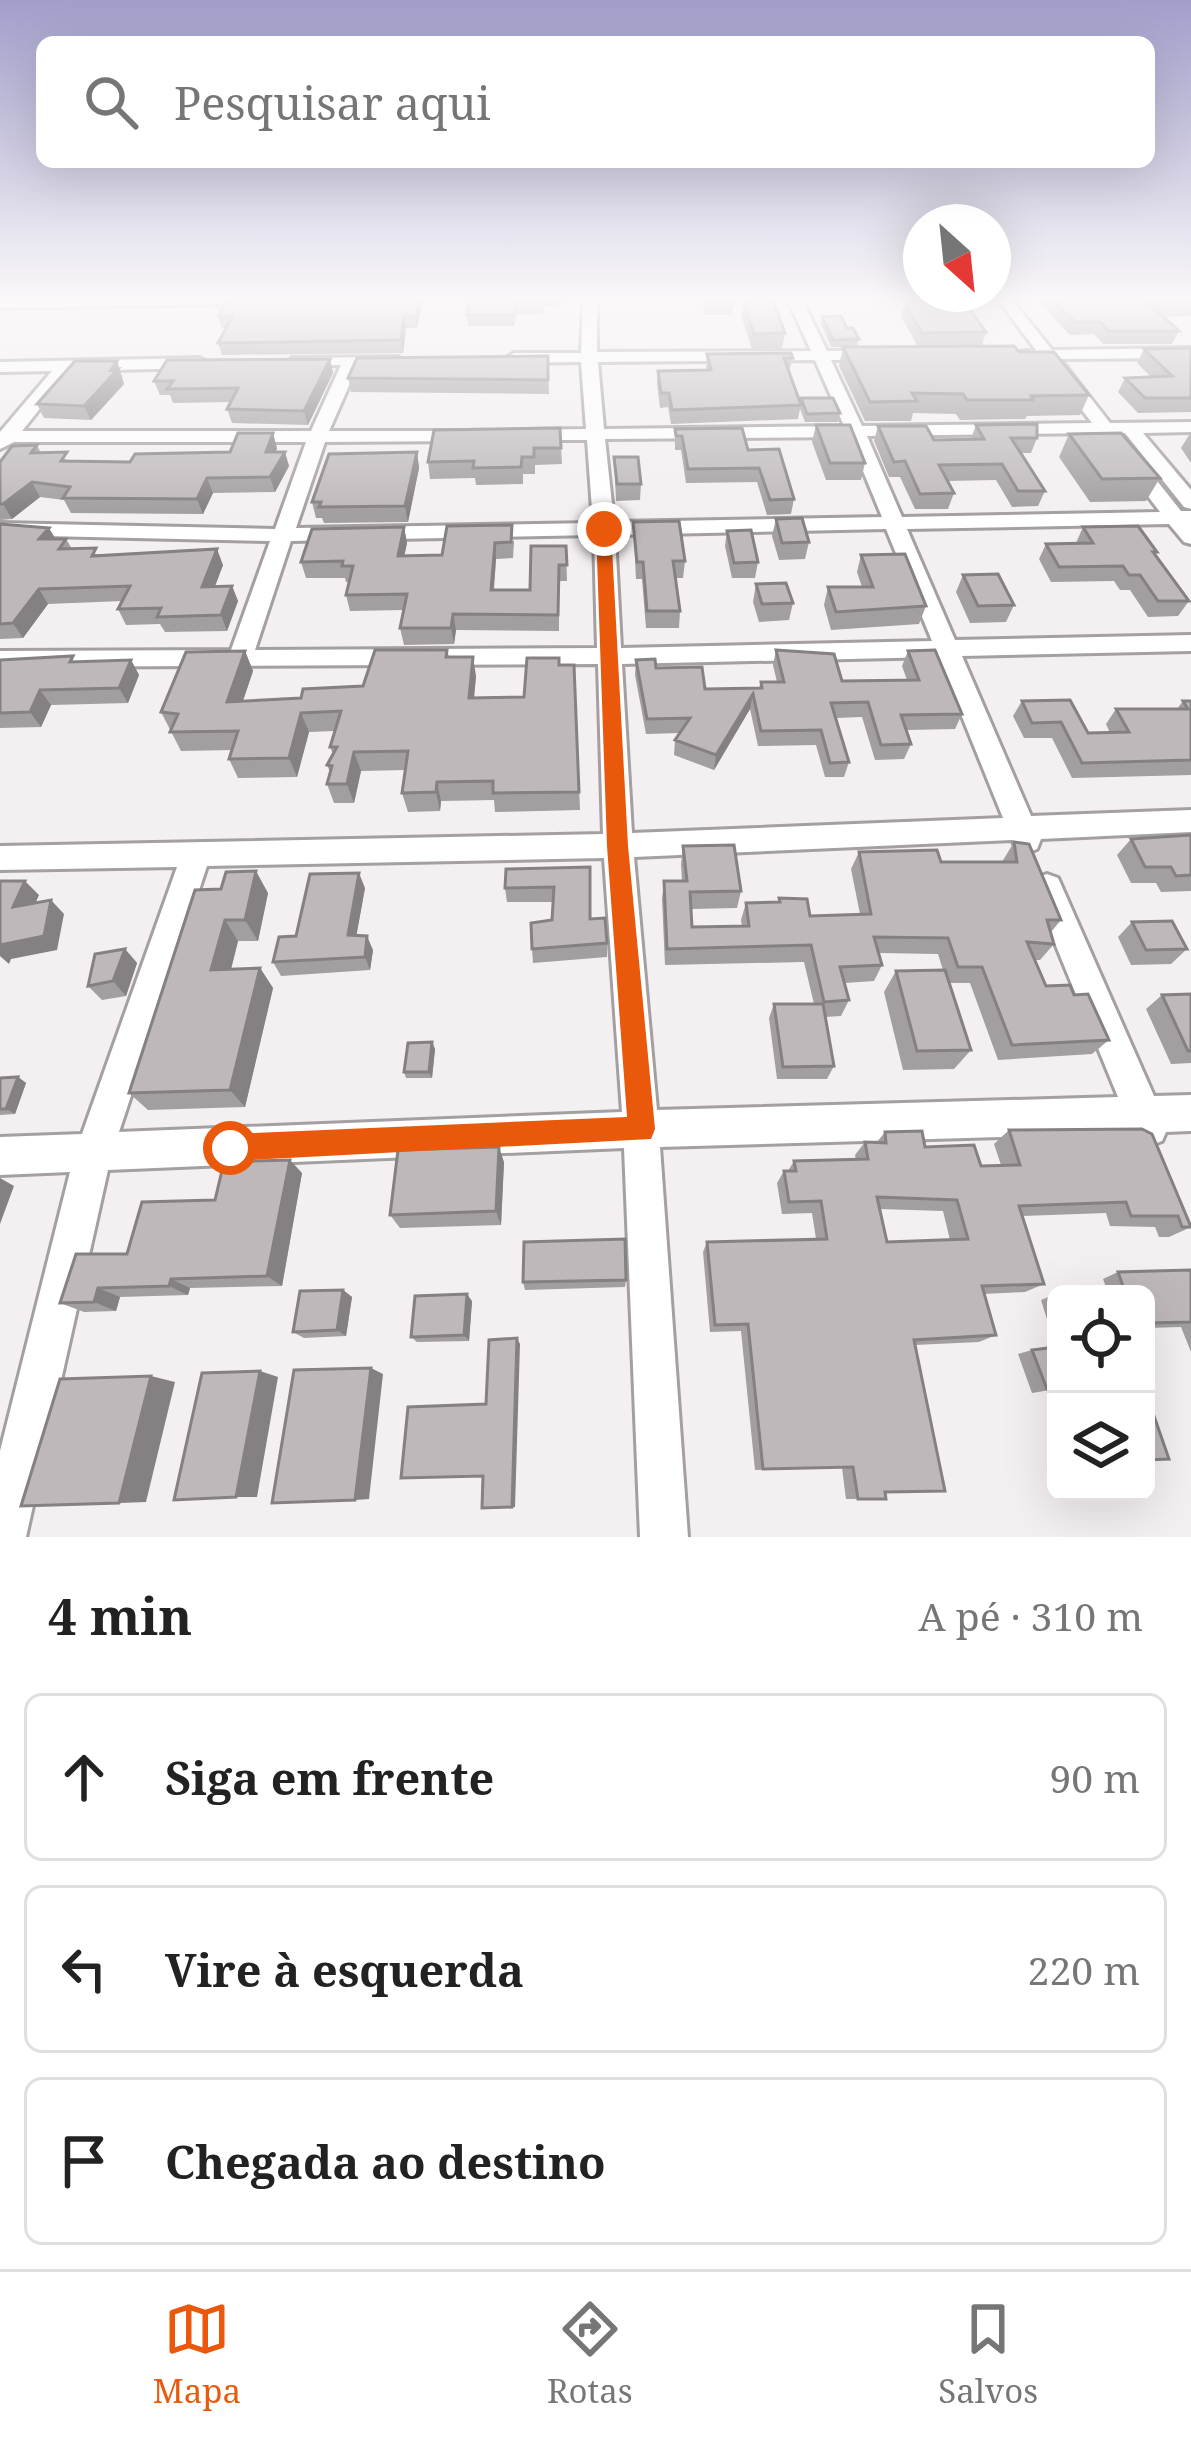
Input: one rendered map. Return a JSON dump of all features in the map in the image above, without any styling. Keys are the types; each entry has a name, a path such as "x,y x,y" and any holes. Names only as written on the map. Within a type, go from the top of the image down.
{"street":[{"path":"3,440 60,372"},
{"path":"240,658 317,438 347,372"},
{"path":"590,372 604,529 618,846 641,1129 664,1537"},
{"path":"828,372 1159,1154"},
{"path":"1066,372 1186,513 1191,538"},
{"path":"1080,372 1118,428"},
{"path":"504,435 1191,427"},
{"path":"3,440 482,436"},
{"path":"0,529 282,536 1186,513"},
{"path":"0,659 608,656 1191,643"},
{"path":"0,858 618,846 1191,821"},
{"path":"2,1537 94,1151 195,857"},
{"path":"0,1156 641,1129 1191,1113"}],"building":[{"path":"66,372 115,372 84,406 37,404"},
{"path":"160,372 324,372 304,411 227,409 238,388 167,389 173,381 154,381"},
{"path":"351,372 548,372 548,380 348,378"},
{"path":"658,372 789,372 801,405 672,410 669,393 661,393"},
{"path":"855,372 1070,372 1089,395 967,400 963,394 912,393 917,401 870,402"},
{"path":"1168,372 1191,372 1191,398 1145,398 1125,378 1172,376"},
{"path":"801,398 833,398 840,413 807,414"},
{"path":"1037,424 1037,438 1011,438 1045,491 1018,491 1002,464 939,465 954,493 920,494 905,461 894,462 878,426 926,426 934,440 984,439 976,425"},
{"path":"816,425 850,425 865,463 830,463"},
{"path":"560,428 561,448 534,448 534,457 522,457 521,467 428,462 434,430"},
{"path":"742,428 748,450 779,449 794,499 770,500 759,468 688,469 682,436 676,436 675,429"},
{"path":"238,433 273,433 266,452 285,452 270,477 207,478 197,499 63,498 70,487 32,482 0,504 0,462 12,446 37,445 31,453 67,452 61,461 130,462 135,454 230,452"},
{"path":"1121,433 1160,478 1102,479 1069,434"},
{"path":"417,452 405,506 319,507 321,502 312,502 329,454"},
{"path":"614,457 638,457 641,484 617,484"},
{"path":"802,518 809,542 782,543 776,519"},
{"path":"679,521 685,561 673,561 680,611 647,611 643,562 637,562 633,522"},
{"path":"0,524 49,528 39,539 66,539 59,549 96,548 92,556 217,549 202,587 232,586 221,615 157,617 161,608 118,609 130,586 39,589 13,623 0,624"},
{"path":"512,525 511,542 495,543 491,590 530,590 531,546 566,546 567,565 559,565 558,615 453,614 451,628 400,628 407,594 346,595 353,566 342,566 343,561 301,562 312,529 404,527 398,556 442,555 447,526"},
{"path":"1138,526 1189,601 1158,601 1140,575 1129,575 1123,566 1059,567 1046,544 1093,543 1083,527"},
{"path":"751,530 758,562 734,563 727,531"},
{"path":"905,554 926,606 836,612 828,587 873,587 861,555"},
{"path":"998,574 1014,605 978,606 963,575"},
{"path":"786,583 793,603 762,604 756,584"},
{"path":"375,650 447,650 446,657 473,657 469,698 524,697 527,658 559,658 559,665 574,665 579,792 493,793 493,781 437,782 436,792 402,793 408,751 354,752 347,784 327,784 332,766 327,765 337,747 330,747 341,711 301,713 289,758 229,759 238,731 170,732 178,714 161,712 186,652 245,651 227,702 301,698 303,689 363,686"},
{"path":"776,650 834,654 842,681 919,680 908,651 935,650 962,714 901,715 911,744 881,745 868,702 831,703 849,762 830,763 821,730 761,731 753,694 716,755 675,740 690,718 647,719 636,660 655,659 656,668 702,667 705,689 762,688 761,682 784,682"},
{"path":"73,656 70,662 131,660 119,688 40,690 30,712 0,713 0,660"},
{"path":"1070,700 1088,733 1129,732 1116,709 1188,709 1183,701 1191,701 1191,760 1082,763 1061,722 1032,723 1022,701"},
{"path":"1191,835 1191,875 1176,876 1171,867 1145,867 1131,839"},
{"path":"1014,842 1029,844 1061,920 1047,920 1054,944 1027,942 1046,986 1070,985 1074,995 1088,994 1109,1040 1012,1045 982,967 958,967 948,938 874,937 882,965 840,967 849,1000 824,1002 811,945 667,949 664,881 687,881 683,846 734,845 741,891 690,892 692,927 749,926 746,903 780,902 779,898 807,899 810,916 871,914 859,852 937,850 941,862 1017,862"},
{"path":"590,867 590,919 605,918 607,943 532,949 531,923 552,920 554,887 505,888 506,869"},
{"path":"256,871 245,920 225,920 211,970 260,968 230,1090 129,1093 195,890 221,889 226,872"},
{"path":"359,873 348,935 367,936 365,957 273,962 279,937 296,936 310,874"},
{"path":"0,881 25,881 13,907 51,900 44,936 0,945"},
{"path":"1172,921 1187,949 1146,950 1132,922"},
{"path":"125,949 113,981 88,986 95,954"},
{"path":"945,970 971,1050 917,1051 896,971"},
{"path":"1191,994 1191,1051 1188,1051 1162,995"},
{"path":"774,1004 823,1004 834,1066 783,1067"},
{"path":"432,1042 429,1072 404,1072 408,1043"},
{"path":"18,1077 6,1109 0,1109 0,1078"},
{"path":"1142,1129 1152,1134 1191,1227 1182,1227 1178,1216 1131,1216 1126,1202 1019,1206 1044,1284 982,1286 996,1335 914,1340 945,1491 885,1492 886,1499 858,1499 853,1467 763,1469 748,1324 715,1325 707,1242 827,1239 821,1201 789,1202 784,1171 796,1171 794,1161 868,1159 865,1142 886,1143 885,1132 922,1131 925,1147 974,1145 981,1166 1020,1165 1009,1130","holes":["877,1197 957,1200 968,1239 887,1242"]},
{"path":"499,1147 496,1211 390,1215 398,1150"},
{"path":"290,1160 267,1276 171,1279 169,1286 98,1288 94,1302 60,1303 76,1254 127,1254 142,1202 215,1200 224,1162"},
{"path":"625,1239 626,1280 523,1282 524,1242"},
{"path":"1191,1270 1191,1322 1155,1323 1155,1285 1123,1285 1118,1272"},
{"path":"343,1290 337,1330 293,1332 300,1291"},
{"path":"467,1294 464,1335 411,1337 415,1296"},
{"path":"517,1338 512,1507 482,1508 483,1476 401,1478 408,1407 486,1404 489,1340"},
{"path":"1047,1348 1047,1389 1032,1350"},
{"path":"371,1368 355,1500 272,1503 294,1370"},
{"path":"260,1371 236,1497 174,1500 202,1373"},
{"path":"151,1376 119,1503 21,1506 60,1379"},
{"path":"1155,1419 1169,1459 1155,1460"}],"route":[{"path":"230,1148 641,1129 618,846 604,529"}]}
